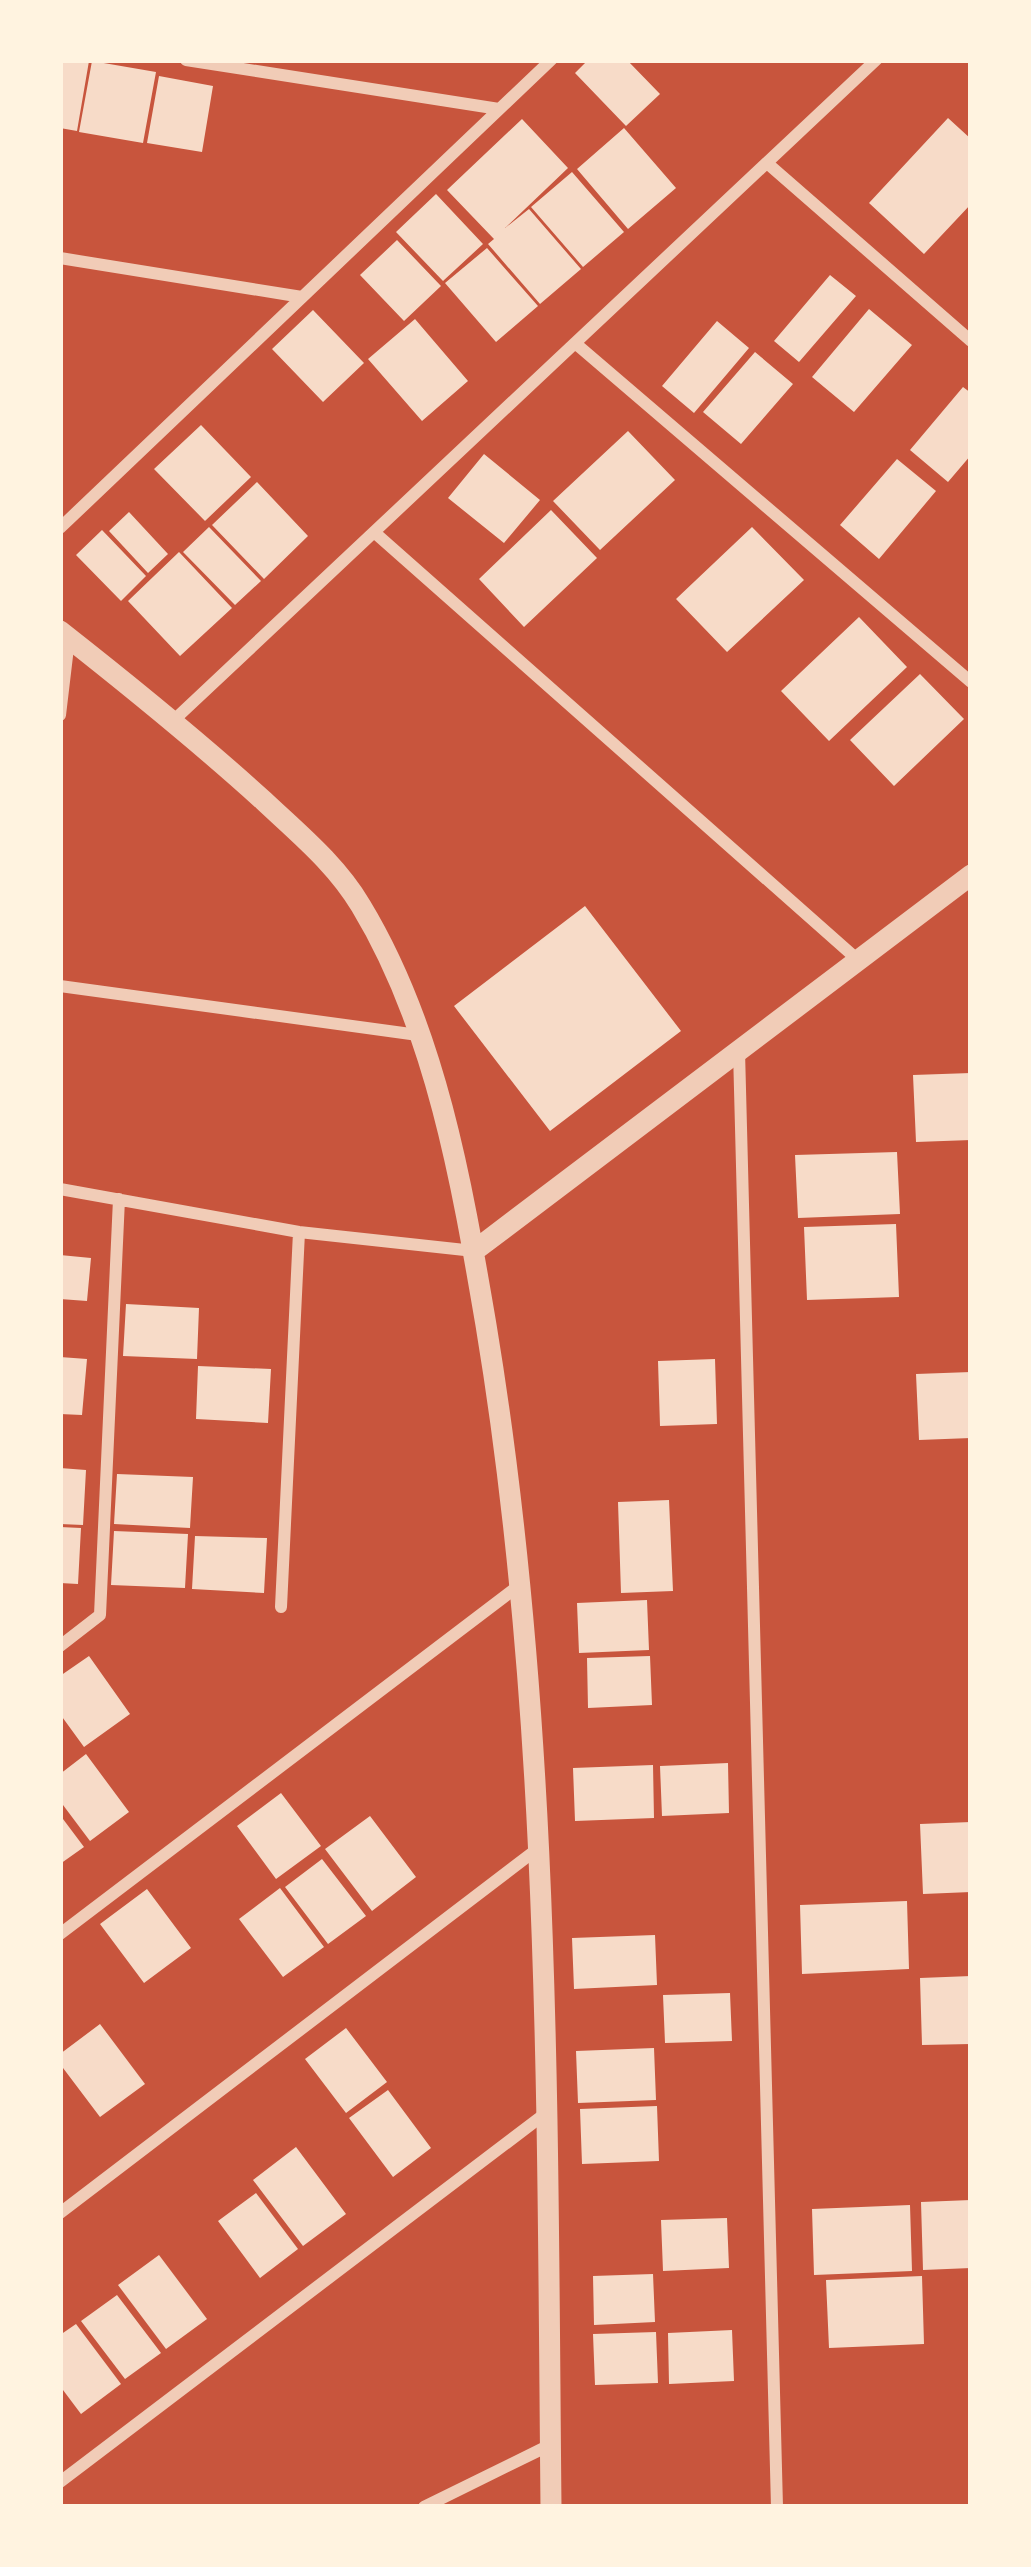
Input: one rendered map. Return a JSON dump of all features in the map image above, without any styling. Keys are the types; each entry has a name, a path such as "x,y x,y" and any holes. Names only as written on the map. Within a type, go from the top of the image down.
{"street":[{"path":"186,60 499,109"},
{"path":"60,528 551,60"},
{"path":"175,720 876,60"},
{"path":"766,163 971,341"},
{"path":"60,258 302,297"},
{"path":"575,343 971,682"},
{"path":"374,532 858,960"},
{"path":"65,635 175,720 339,873 387,957 418,1036 453,1154 500,1407 522,1583 541,1846 550,2507"},
{"path":"60,715 65,635"},
{"path":"60,1189 299,1232 473,1251 971,875"},
{"path":"60,986 418,1036"},
{"path":"739,1050 777,2507"},
{"path":"60,1646 100,1615 119,1199"},
{"path":"281,1607 299,1232"},
{"path":"60,1934 522,1583"},
{"path":"60,2212 541,1846"},
{"path":"60,2482 547,2113"},
{"path":"424,2507 550,2445"}],"building":[{"path":"60,60 89,61 77,131 60,128"},
{"path":"588,60 627,60 660,94 626,126 575,73"},
{"path":"92,61 156,72 143,143 79,132"},
{"path":"159,76 213,86 202,152 147,143"},
{"path":"948,118 971,139 971,204 924,254 869,203"},
{"path":"522,119 568,168 505,228 529,209 581,269 540,304 488,244 494,239 447,190"},
{"path":"624,128 676,188 628,229 577,169"},
{"path":"572,172 624,232 583,267 531,207"},
{"path":"436,194 483,244 443,281 396,232"},
{"path":"397,240 441,286 404,321 360,275"},
{"path":"487,248 538,306 496,342 445,283"},
{"path":"830,275 856,296 799,362 774,341"},
{"path":"869,309 912,345 854,412 812,377"},
{"path":"313,310 364,363 323,402 272,349"},
{"path":"415,319 468,381 422,421 368,359"},
{"path":"717,321 749,348 694,413 662,386"},
{"path":"755,352 793,384 741,444 703,412"},
{"path":"963,387 971,393 971,455 948,482 910,450"},
{"path":"201,425 251,477 205,521 154,469"},
{"path":"628,431 675,480 600,550 553,501"},
{"path":"484,454 540,500 504,543 448,498"},
{"path":"897,459 936,491 879,559 840,525"},
{"path":"257,482 308,536 264,579 212,525"},
{"path":"551,510 597,558 524,627 479,579"},
{"path":"129,512 168,554 148,573 109,531"},
{"path":"209,527 261,581 235,605 183,552"},
{"path":"752,527 804,580 727,652 676,599"},
{"path":"102,530 146,576 121,601 76,555"},
{"path":"179,552 232,608 180,656 128,601"},
{"path":"859,617 907,667 829,741 781,691"},
{"path":"920,674 964,719 894,786 850,740"},
{"path":"585,906 681,1031 550,1131 454,1006"},
{"path":"971,1073 971,1140 916,1142 913,1075"},
{"path":"897,1152 900,1214 798,1218 795,1155"},
{"path":"896,1224 899,1297 807,1300 804,1227"},
{"path":"60,1255 91,1258 87,1301 60,1299"},
{"path":"126,1304 199,1308 197,1359 123,1356"},
{"path":"60,1357 87,1359 82,1415 60,1414"},
{"path":"715,1359 717,1424 660,1426 658,1361"},
{"path":"198,1366 271,1369 268,1423 196,1419"},
{"path":"971,1372 971,1438 919,1440 916,1374"},
{"path":"60,1468 86,1470 83,1525 60,1524"},
{"path":"117,1474 193,1477 190,1528 114,1524"},
{"path":"669,1500 673,1591 621,1593 618,1502"},
{"path":"60,1527 81,1528 78,1584 60,1583"},
{"path":"114,1531 188,1534 185,1588 111,1585"},
{"path":"195,1536 267,1538 264,1593 192,1589"},
{"path":"647,1600 649,1650 579,1653 577,1603"},
{"path":"89,1656 130,1714 84,1747 60,1714 60,1676"},
{"path":"650,1656 652,1705 588,1708 587,1658"},
{"path":"86,1754 129,1812 90,1841 60,1801 60,1774"},
{"path":"728,1763 729,1813 662,1816 660,1766"},
{"path":"653,1765 654,1818 575,1821 573,1768"},
{"path":"281,1793 321,1846 276,1879 237,1826"},
{"path":"60,1815 84,1847 60,1864"},
{"path":"370,1816 416,1877 372,1911 325,1849"},
{"path":"971,1822 971,1892 923,1894 920,1824"},
{"path":"322,1859 366,1916 328,1944 285,1887"},
{"path":"280,1888 324,1947 283,1977 239,1919"},
{"path":"147,1889 191,1948 144,1983 100,1924"},
{"path":"907,1901 909,1969 802,1974 800,1905"},
{"path":"655,1935 657,1985 574,1989 572,1938"},
{"path":"971,1976 971,2044 922,2045 920,1978"},
{"path":"730,1993 732,2041 665,2043 663,1995"},
{"path":"100,2024 145,2084 100,2117 60,2064 60,2054"},
{"path":"346,2028 387,2082 346,2113 305,2059"},
{"path":"654,2048 656,2100 578,2103 576,2051"},
{"path":"388,2090 431,2148 393,2177 349,2118"},
{"path":"657,2106 659,2161 582,2164 580,2109"},
{"path":"296,2147 346,2214 303,2246 253,2180"},
{"path":"256,2193 298,2249 260,2278 218,2221"},
{"path":"971,2200 971,2268 923,2270 921,2202"},
{"path":"910,2205 912,2271 814,2275 812,2209"},
{"path":"727,2218 729,2268 663,2271 661,2220"},
{"path":"159,2255 207,2319 166,2349 118,2285"},
{"path":"653,2274 655,2322 594,2325 593,2276"},
{"path":"922,2276 924,2344 829,2348 826,2280"},
{"path":"117,2295 161,2353 125,2379 81,2321"},
{"path":"76,2324 121,2384 81,2414 60,2386 60,2335"},
{"path":"732,2330 734,2381 669,2384 668,2333"},
{"path":"656,2332 658,2383 595,2385 593,2334"}]}
